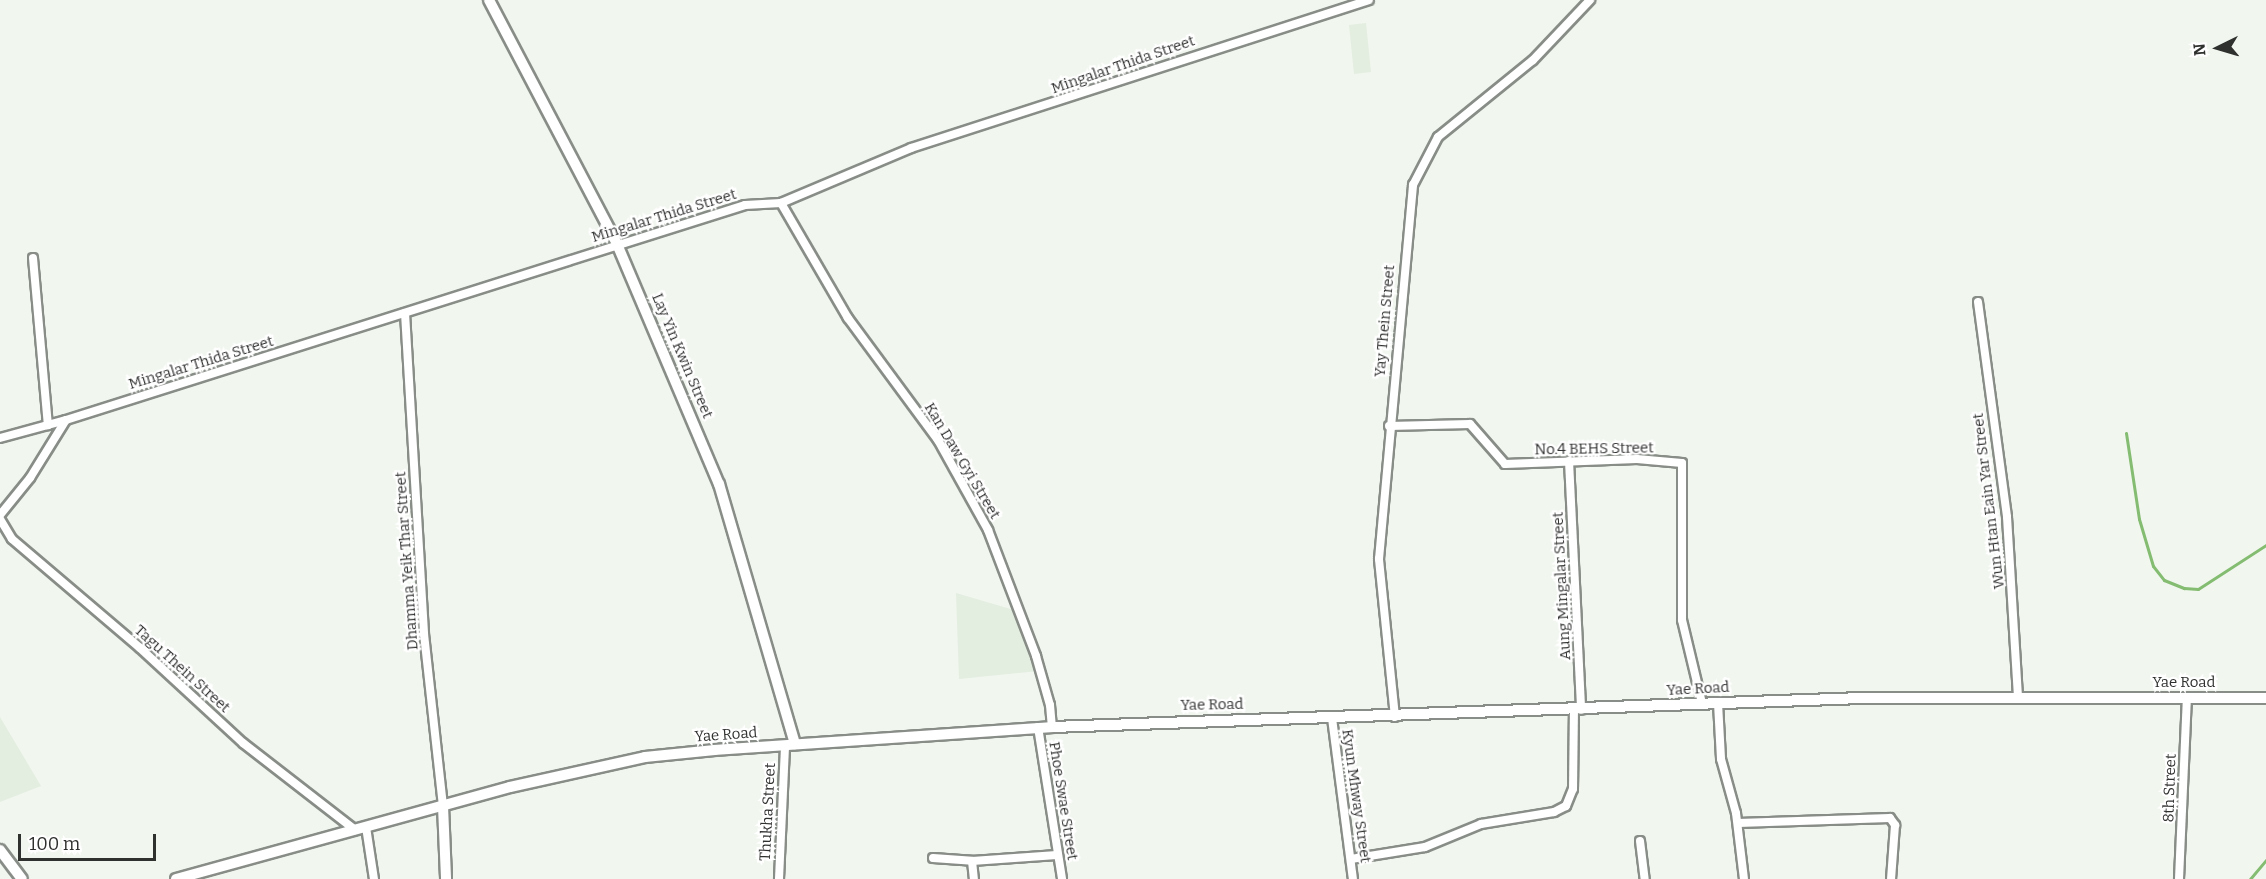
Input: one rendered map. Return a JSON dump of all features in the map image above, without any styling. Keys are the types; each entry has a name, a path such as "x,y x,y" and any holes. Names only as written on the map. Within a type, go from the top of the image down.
{"street":[{"name":"Lay Yin Kwin Street","path":"489,0 616,244 719,484 790,745"},
{"name":"Mingalar Thida Street","path":"0,438 66,420 745,205 781,203 911,148 1369,0"},
{"name":"Yay Thein Street","path":"1395,717 1379,559 1389,426 1413,185 1423,161 1438,137 1533,60 1590,0"},
{"name":"Kan Daw Gyi Street","path":"781,203 848,318 938,440 988,530 1036,656 1050,705 1052,727"},
{"path":"33,258 48,425"},
{"name":"Wun Htan Eain Yar Street","path":"1978,302 2007,517 2018,698"},
{"name":"Dhamma Yeik Thar Street","path":"405,313 424,634 443,806"},
{"name":"Tagu Thein Street","path":"66,420 30,477 0,517 12,539 140,648 243,743 361,828"},
{"name":"No.4 BEHS Street","path":"1389,426 1470,424 1505,464 1637,459 1682,463 1682,620 1702,704"},
{"name":"Aung Mingalar Street","path":"1351,859 1425,847 1481,824 1554,812 1566,806 1573,789 1577,710 1569,461"},
{"name":"Yae Road","path":"176,879 443,806 645,757 1052,727 1395,717 1862,698 2266,698"},
{"name":"8th Street","path":"2179,879 2187,699"},
{"path":"1718,703 1721,759 1738,823 1744,879"},
{"name":"Kyun Mhway Street","path":"1332,718 1353,879"},
{"name":"Phoe Swae Street","path":"1038,728 1062,879"},
{"name":"Thukha Street","path":"779,879 790,745"},
{"path":"443,806 446,879"},
{"path":"1738,823 1890,818 1895,825 1891,879"},
{"path":"361,828 374,879"},
{"path":"1640,841 1645,879"},
{"path":"0,850 22,879"},
{"path":"933,858 972,861 1058,855"},
{"path":"972,861 974,879"}],"shaded area":[{"path":"1366,23 1371,72 1354,74 1349,25"},
{"path":"956,593 1014,610 1038,671 959,679"},
{"path":"0,717 41,786 0,802"}],"waterway":[{"path":"2126,433 2139,519 2153,566 2164,580 2184,588 2198,589 2266,545"},
{"path":"2250,879 2266,860"}]}
